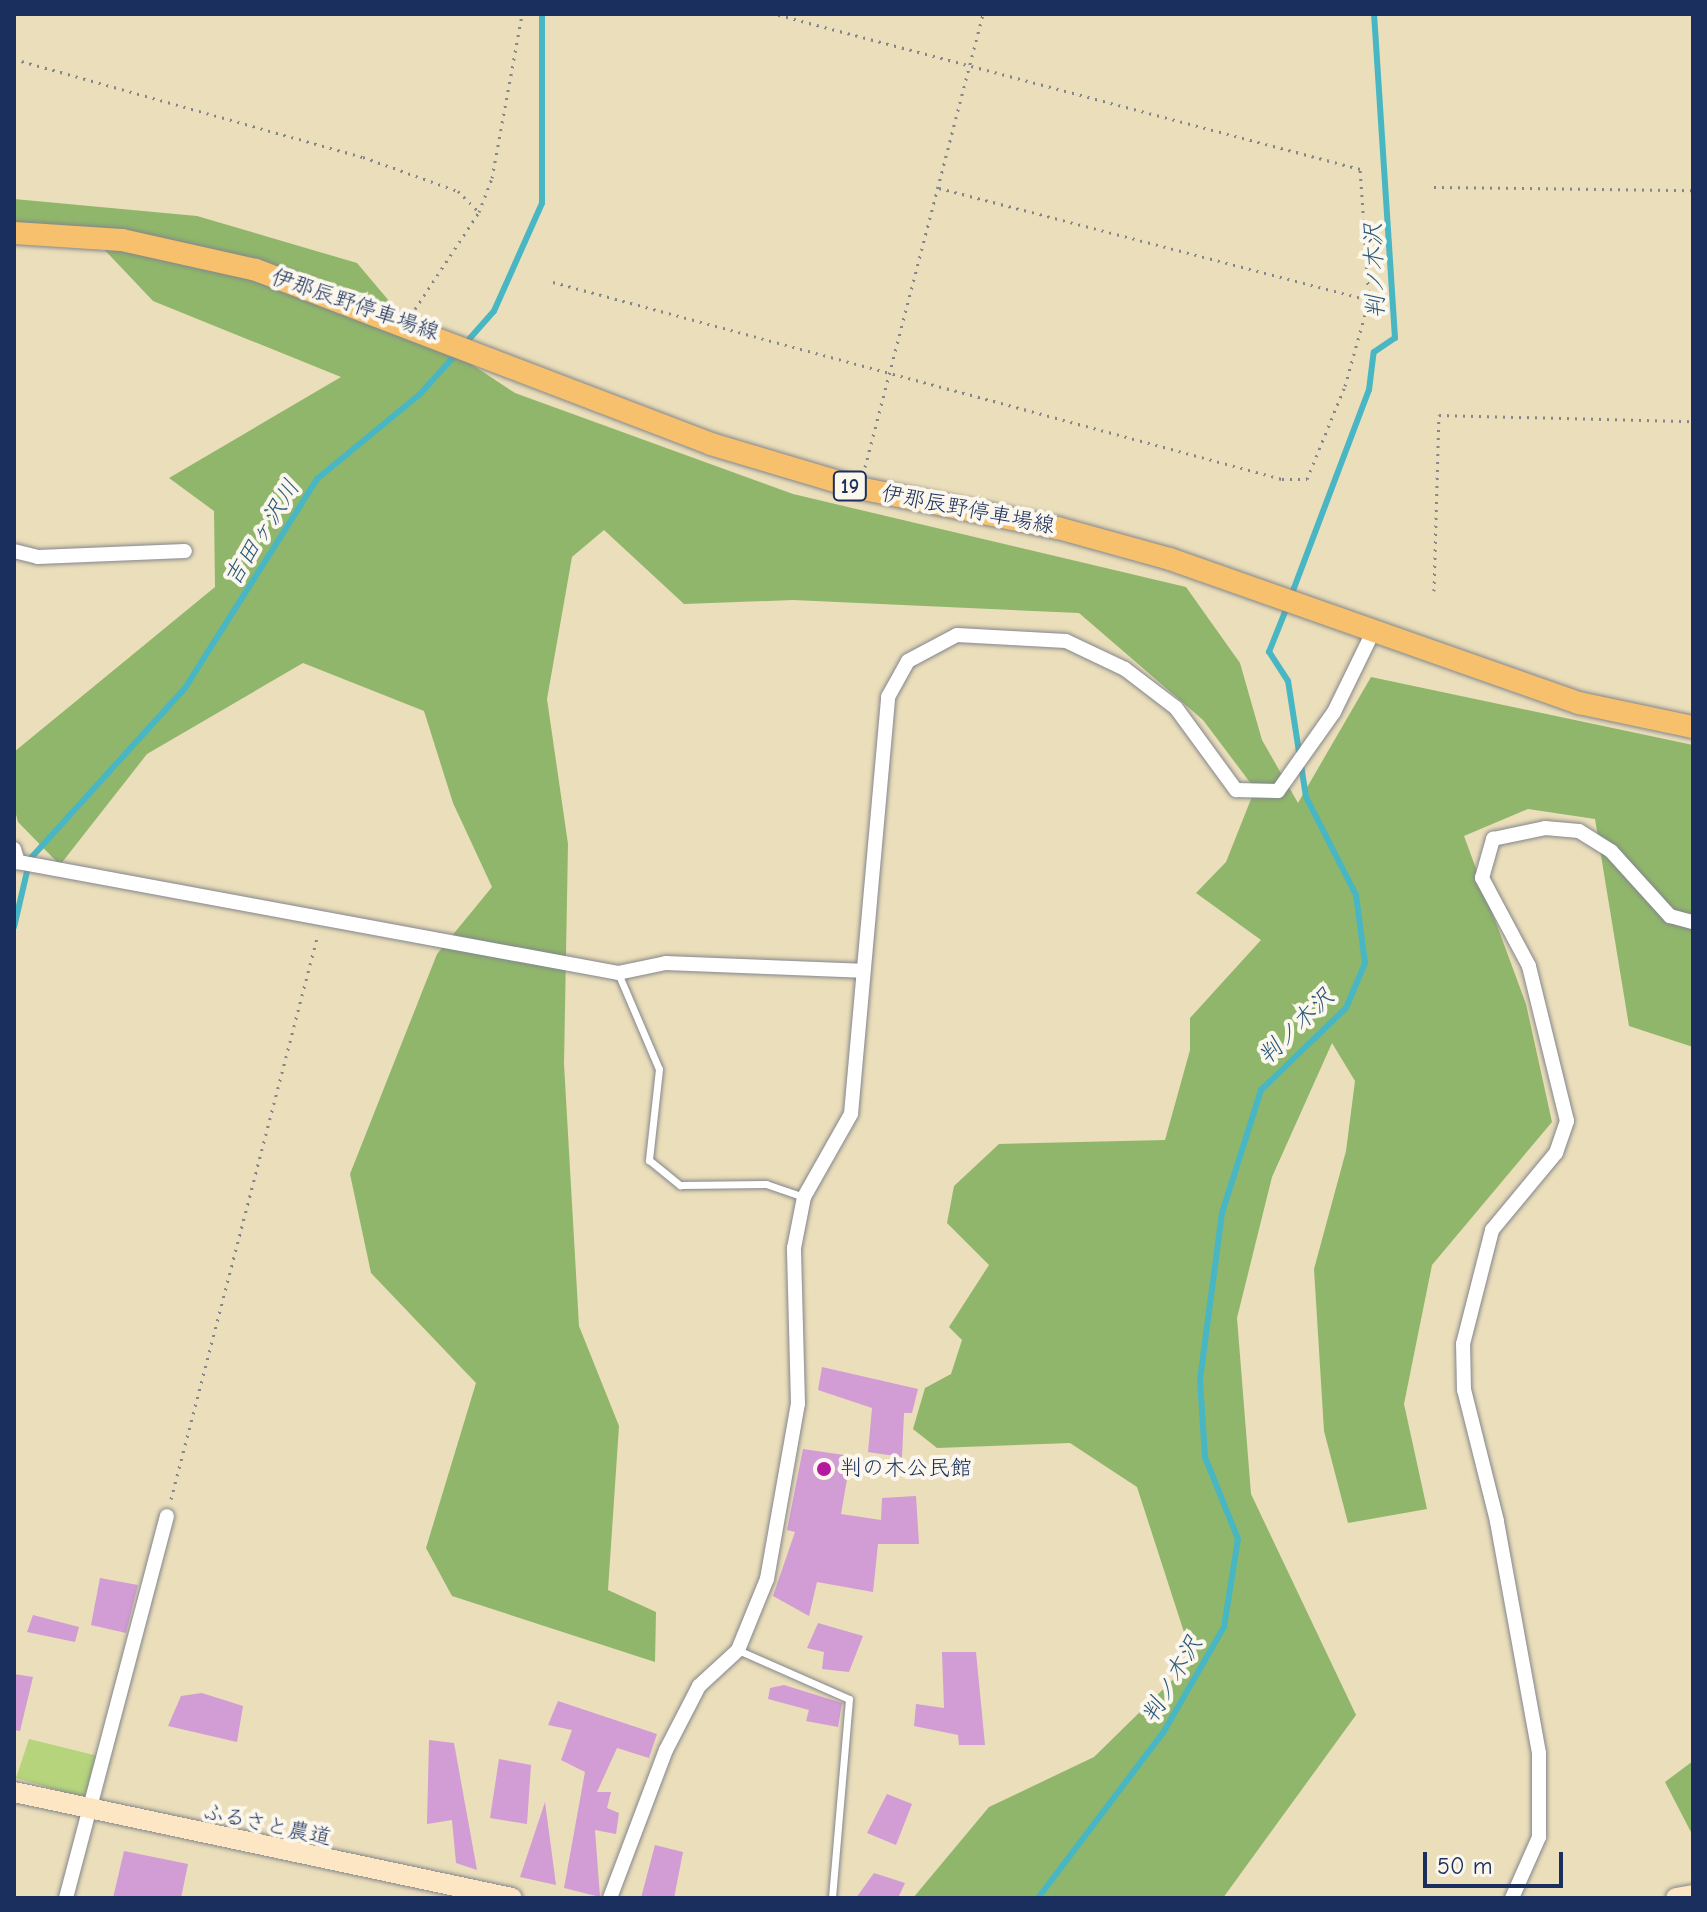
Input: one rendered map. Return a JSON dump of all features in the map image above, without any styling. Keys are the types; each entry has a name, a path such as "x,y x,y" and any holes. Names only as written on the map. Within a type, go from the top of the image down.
{"main road":[{"name":"伊那辰野停車場線","path":"14,233 195,252 406,321 711,444 859,488 1156,555 1372,634 1579,703 1693,727"}],"street":[{"path":"14,551 38,557 185,551"},
{"path":"610,1898 666,1750 699,1686 738,1650 767,1579 798,1404 794,1248 804,1197 851,1114 861,971 888,697 918,654 957,635 1066,641 1125,669 1176,708 1236,790 1278,791 1296,775 1334,712 1372,634"},
{"path":"1512,1898 1539,1837 1540,1767 1497,1521 1464,1390 1463,1344 1492,1230 1556,1153 1567,1121 1529,966 1482,878 1493,839 1545,828 1579,831 1611,851 1670,916 1693,922"},
{"path":"14,849 18,862 321,922 618,973 666,963 861,971"},
{"path":"66,1898 86,1811 167,1516"},
{"name":"ふるさと農道","path":"14,1792 86,1811 512,1898"},
{"path":"1676,1898 1693,1895"}],"lane":[{"path":"618,973 659,1069 649,1160 680,1185 766,1184 804,1197"},
{"path":"738,1650 849,1699 832,1898"}],"path":[{"path":"406,321 479,212 510,103 522,14"},
{"path":"553,282 1282,479 1307,479 1345,386 1369,300 1360,169 775,14"},
{"path":"859,488 983,14"},
{"path":"14,59 363,157 458,191 479,212"},
{"path":"1434,187 1693,190"},
{"path":"938,188 1369,300"},
{"path":"1434,591 1439,415 1693,421"},
{"path":"167,1516 321,922"}],"green space":[{"path":"14,199 197,216 357,263 406,321 515,393 793,494 1186,587 1240,663 1262,740 1298,803 1371,677 1693,745 1693,1047 1629,1026 1595,819 1528,809 1464,836 1526,1004 1552,1122 1432,1265 1404,1404 1427,1509 1348,1523 1324,1431 1314,1269 1346,1151 1355,1081 1332,1043 1272,1177 1237,1318 1251,1494 1356,1715 1223,1898 913,1898 989,1807 1094,1757 1193,1660 1137,1487 1070,1443 937,1448 913,1429 925,1388 951,1374 962,1340 949,1327 989,1265 947,1223 954,1186 999,1144 1165,1140 1190,1050 1190,1018 1261,940 1196,893 1226,862 1255,789 1203,720 1079,613 793,600 684,604 604,530 572,557 547,699 568,844 564,1064 579,1326 619,1426 608,1590 656,1612 655,1662 452,1596 426,1548 476,1383 371,1273 350,1174 437,954 492,887 453,803 424,711 303,663 147,754 60,865 18,822 14,807 14,752 215,587 214,511 169,478 341,377 153,301 99,244 14,236"},
{"path":"29,1739 102,1757 92,1800 16,1778"},
{"path":"1693,1761 1693,1836 1665,1782"}],"building":[{"path":"822,1367 918,1389 912,1413 904,1413 902,1457 868,1452 872,1408 818,1390"},
{"path":"803,1449 851,1456 841,1514 881,1520 882,1498 916,1496 919,1544 878,1544 873,1592 817,1582 809,1616 773,1596 795,1532 787,1530"},
{"path":"100,1578 138,1585 126,1633 91,1625"},
{"path":"33,1615 79,1627 75,1642 27,1632"},
{"path":"818,1623 863,1636 849,1672 822,1669 824,1652 807,1648"},
{"path":"942,1652 976,1652 985,1745 959,1745 958,1735 914,1726 916,1704 944,1708"},
{"path":"14,1674 33,1677 20,1731 14,1730"},
{"path":"784,1685 842,1703 838,1727 806,1721 809,1710 768,1699 770,1688"},
{"path":"202,1693 243,1706 237,1742 168,1726 181,1696"},
{"path":"558,1701 657,1734 649,1758 617,1748 597,1792 611,1792 607,1808 619,1813 616,1834 595,1830 600,1897 564,1888 585,1772 561,1760 572,1730 548,1725"},
{"path":"429,1740 454,1743 477,1870 456,1863 452,1820 427,1824"},
{"path":"499,1759 531,1765 527,1824 490,1818"},
{"path":"887,1794 912,1804 896,1845 867,1833"},
{"path":"545,1802 556,1885 520,1877"},
{"path":"655,1845 683,1852 674,1898 641,1898"},
{"path":"124,1851 188,1864 181,1898 113,1898"},
{"path":"874,1873 905,1883 898,1898 856,1898"}],"waterway":[{"name":"吉田ヶ沢川","path":"464,345 494,311 542,203 542,14"},
{"name":"判ノ木沢","path":"1291,596 1369,390 1374,352 1395,338 1374,14"},
{"name":"吉田ヶ沢川","path":"14,927 30,859 185,688 317,479 420,394 457,353"},
{"name":"判ノ木沢","path":"1038,1898 1163,1733 1224,1627 1238,1539 1205,1457 1200,1380 1222,1213 1261,1090 1346,1008 1365,963 1356,895 1306,797 1288,681 1269,652 1287,607"}],"place":[{"name":"判の木公民館","path":"824,1469"}]}
